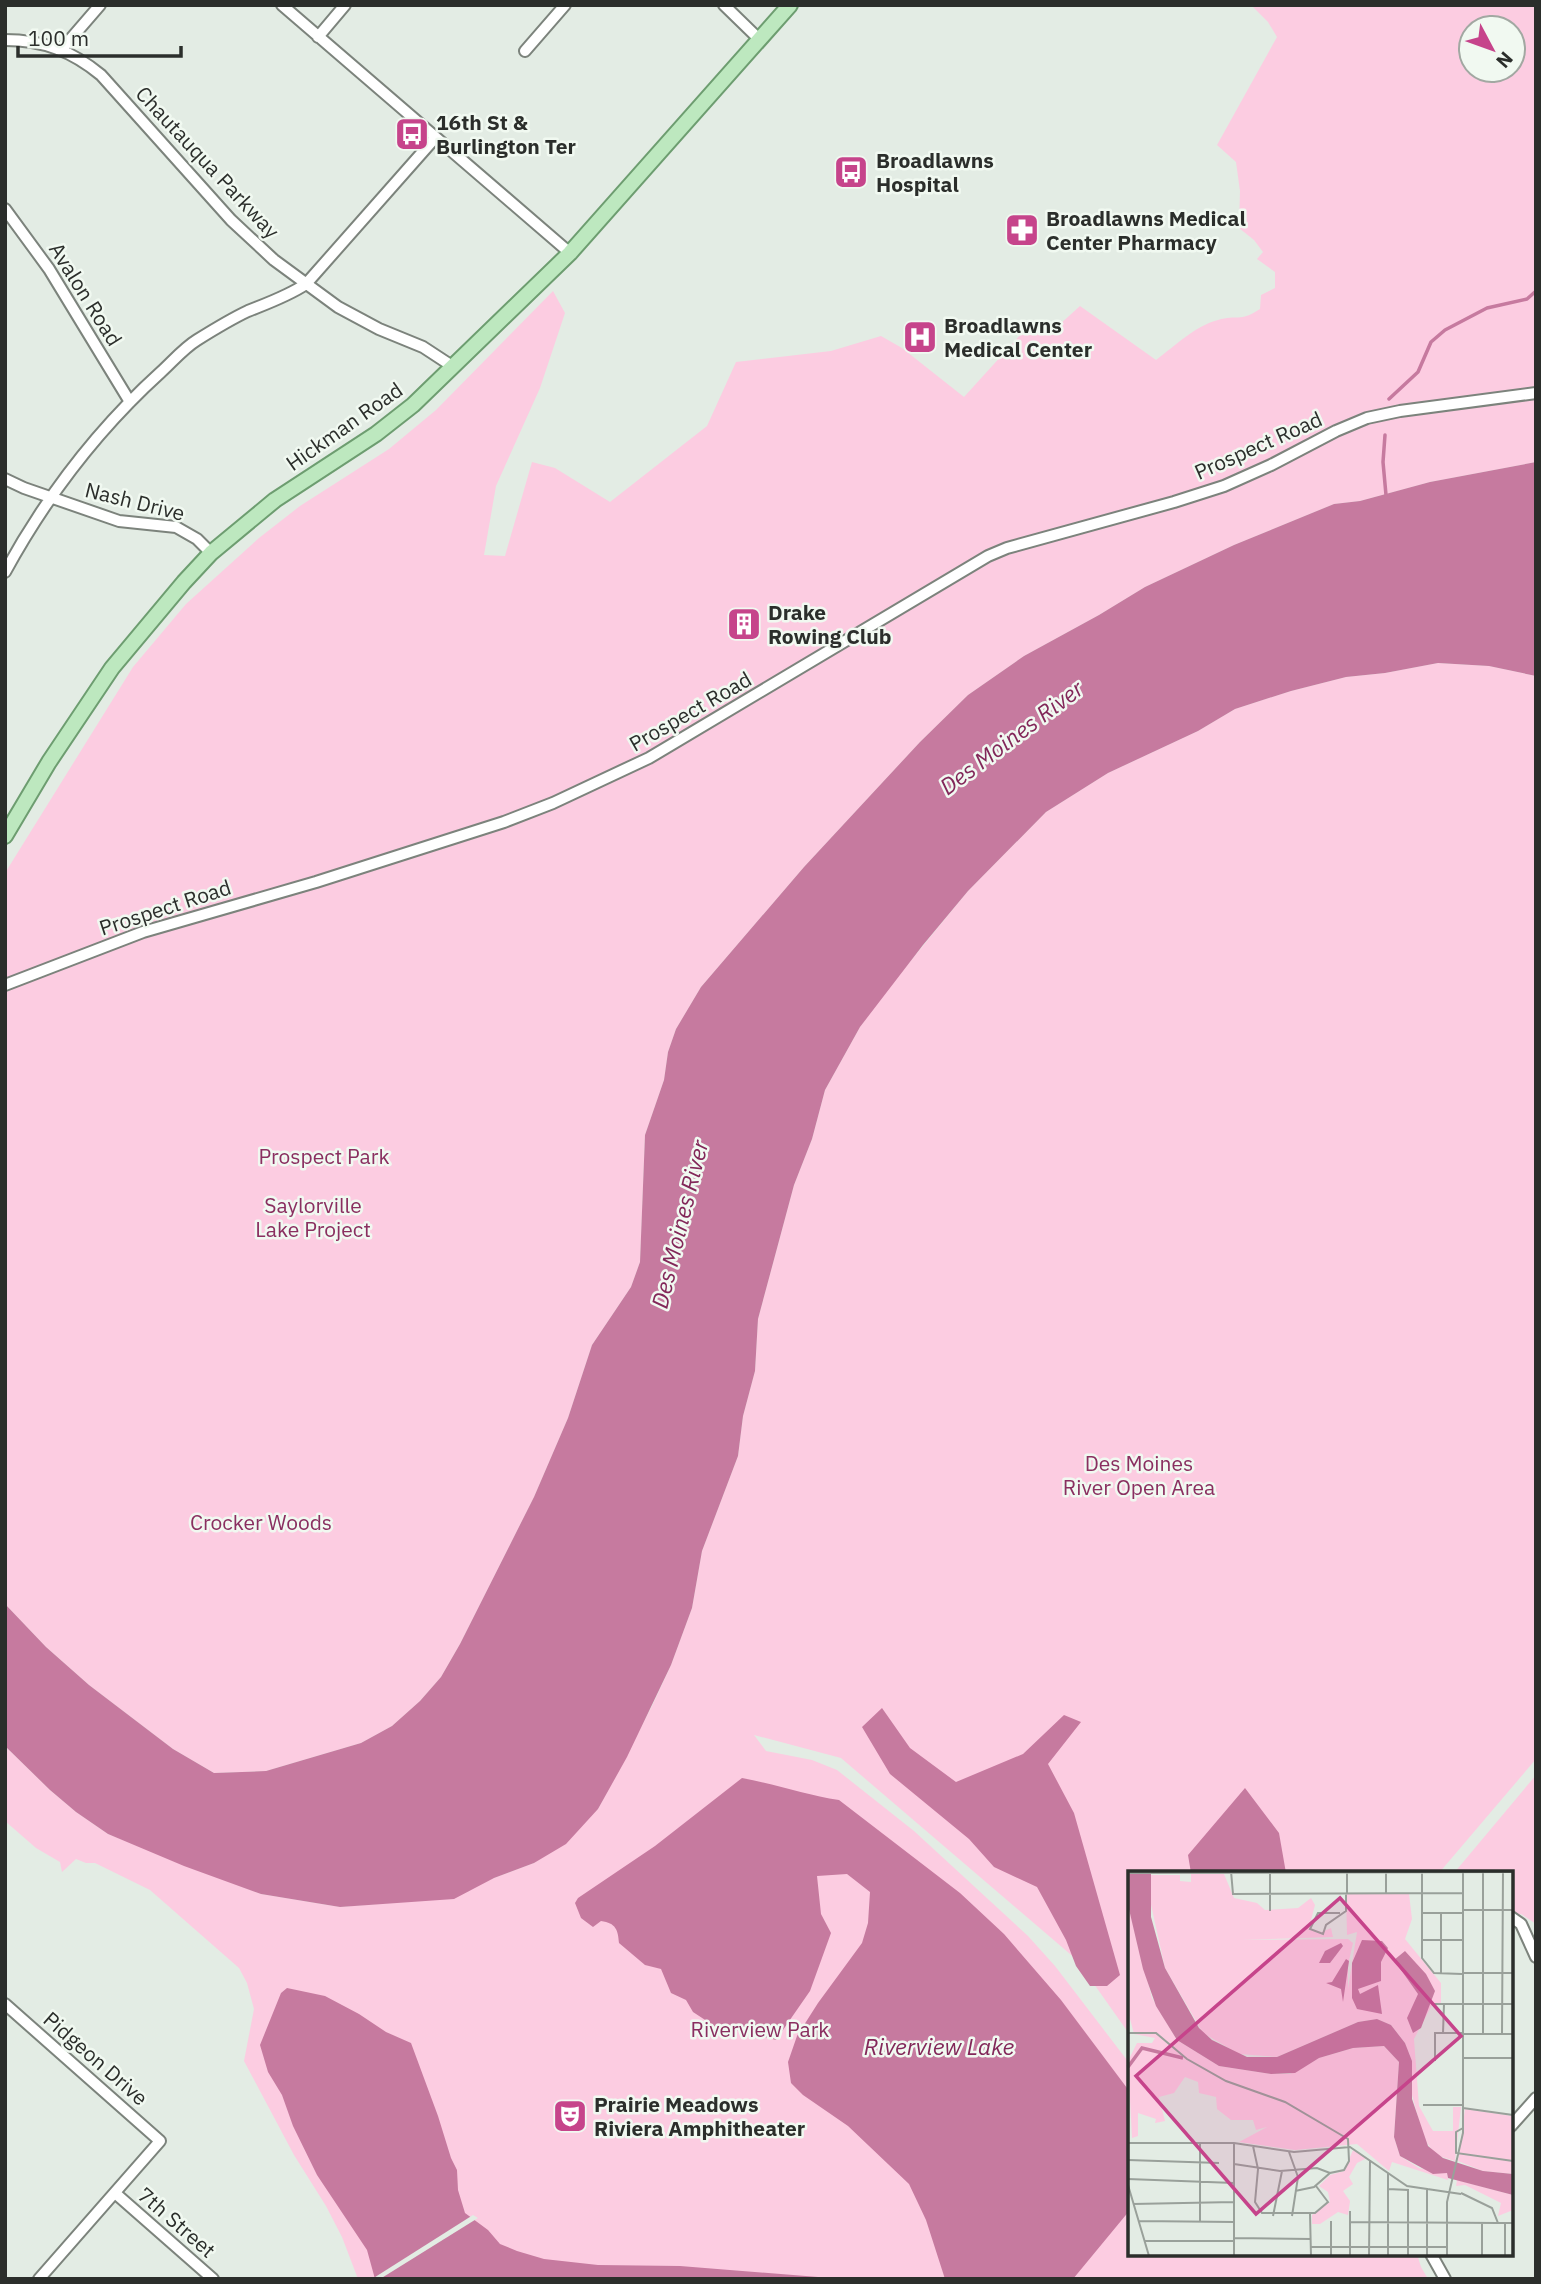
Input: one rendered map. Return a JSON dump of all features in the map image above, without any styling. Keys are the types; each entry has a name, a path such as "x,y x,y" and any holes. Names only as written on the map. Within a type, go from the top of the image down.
{"main road":[{"name":"Hickman Road","path":"5,836 49,762 112,668 211,553 275,500 376,434 413,405 570,253 790,5"}],"street":[{"path":"62,49 100,5"},
{"path":"282,5 570,253"},
{"path":"318,37 345,5"},
{"path":"525,51 565,5"},
{"path":"724,5 760,40"},
{"name":"Chautauqua Parkway","path":"5,40 48,44 82,60 101,75 231,220 274,260 338,307 379,329 423,347 452,366"},
{"path":"5,572 29,528 50,498 81,456 130,402 195,341 306,284 435,138"},
{"name":"Avalon Road","path":"5,209 50,269 130,402"},
{"name":"Prospect Road","path":"5,985 144,932 329,878 504,822 553,803 649,758 988,556 1007,548 1224,486 1271,466 1336,431 1367,418 1536,393"},
{"name":"Nash Drive","path":"5,479 50,498 119,521 176,527 197,539 211,553"},
{"path":"1513,1918 1521,1924 1536,1957"},
{"name":"Pidgeon Drive","path":"5,2004 160,2141 115,2193"},
{"path":"1513,2124 1536,2098"},
{"path":"39,2279 115,2193"},
{"name":"7th Street","path":"115,2193 213,2279"},
{"path":"1432,2256 1445,2279"}],"green space":[{"name":"Prospect Park","path":"1251,5 1536,5 1536,462 1430,482 1360,501 1334,504 1234,545 1145,587 1024,656 968,695 920,742 804,867 701,987 676,1029 668,1052 664,1080 645,1135 640,1262 631,1287 592,1345 568,1418 534,1497 441,1677 420,1701 392,1726 361,1743 266,1771 214,1773 173,1749 89,1685 46,1647 5,1604 5,873 133,667 186,604 259,538 300,506 389,449 436,410 553,291 565,313 540,388 496,486 484,555 505,556 532,462 555,468 610,502 707,426 736,362 831,351 881,336 902,348 964,397 1022,333 1059,325 1080,306 1156,360 1201,327 1218,320 1253,313 1260,309 1261,295 1275,288 1275,272 1257,259 1263,252 1254,240 1239,228 1240,191 1236,162 1217,145 1277,37 1268,22"},
{"name":"Des Moines River Open Area","path":"1438,663 1489,666 1536,676 1536,1759 1441,1871 1128,1871 1128,2032 1077,1960 841,1758 754,1735 766,1751 812,1760 837,1770 914,1831 1028,1936 1055,1966 1128,2061 1128,2256 1418,2256 1428,2279 358,2279 342,2237 326,2206 294,2155 244,2061 254,2009 247,1983 239,1968 150,1890 95,1863 76,1859 62,1872 60,1862 36,1848 5,1821 5,1746 50,1790 108,1834 261,1894 340,1907 413,1901 494,1878 534,1863 598,1809 671,1665 692,1608 702,1551 738,1456 743,1416 755,1371 758,1319 794,1185 812,1139 825,1090 860,1027 881,997 968,891 1046,812 1108,773 1198,731 1235,709 1346,677"},
{"path":"1536,1775 1536,1924 1521,1914 1513,1917 1513,1871 1456,1871"}],"water":[{"name":"Des Moines River","path":"1536,462 1536,676 1489,666 1438,663 1346,677 1235,709 1198,731 1108,773 1046,812 968,891 860,1027 825,1090 812,1139 794,1185 758,1319 755,1371 743,1416 738,1456 702,1551 692,1608 671,1665 627,1757 598,1809 566,1844 534,1863 494,1878 454,1899 340,1907 261,1894 108,1834 50,1790 5,1746 5,1604 46,1647 89,1685 173,1749 214,1773 266,1771 361,1743 392,1726 420,1701 441,1677 460,1644 534,1497 568,1418 592,1345 631,1287 640,1262 645,1135 664,1080 668,1052 676,1029 701,987 804,867 920,742 968,695 1024,656 1145,587 1234,545 1334,504 1360,501 1430,482"},
{"path":"882,1708 910,1748 956,1782 1023,1754 1064,1715 1081,1722 1048,1764 1074,1813 1120,1975 1107,1986 1090,1986 1076,1966 1066,1940 1037,1887 994,1867 969,1839 890,1774 862,1727"},
{"name":"Riverview Lake","path":"742,1778 839,1800 960,1893 1004,1934 1061,2000 1128,2089 1128,2212 1073,2279 945,2279 926,2220 909,2184 848,2126 803,2095 791,2083 788,2062 797,2036 862,1943 868,1923 870,1892 847,1874 817,1876 821,1914 831,1933 810,1991 776,2040 739,2030 725,2033 693,2012 686,2000 671,1993 661,1969 645,1965 619,1943 613,1925 601,1921 593,1927 581,1918 575,1903 578,1898 655,1846"},
{"path":"1245,1788 1279,1833 1286,1871 1191,1871 1188,1855"},
{"path":"287,1988 325,1996 386,2032 411,2043 457,2170 458,2190 465,2213 488,2230 500,2244 544,2259 598,2265 680,2266 843,2279 375,2279 367,2250 317,2175 293,2126 282,2095 268,2072 260,2045 281,1993"}],"pier":[{"path":"473,2215 478,2218 380,2279 372,2279"}],"waterway":[{"path":"1389,399 1418,372 1431,342 1445,330 1487,308 1527,299 1536,291"},
{"path":"1385,435 1383,462 1386,495"}],"place":[{"name":"16th St & Burlington Ter","path":"412,134"},
{"name":"Broadlawns Hospital","path":"851,172"},
{"name":"Broadlawns Medical Center Pharmacy","path":"1022,230"},
{"name":"Broadlawns Medical Center","path":"920,337"},
{"name":"Drake Rowing Club","path":"744,624"},
{"name":"Prairie Meadows Riviera Amphitheater","path":"570,2116"}],"park label":[{"name":"Saylorville Lake Project","path":"313,1217"},
{"name":"Crocker Woods","path":"261,1522"},
{"name":"Riverview Park","path":"760,2029"}]}
